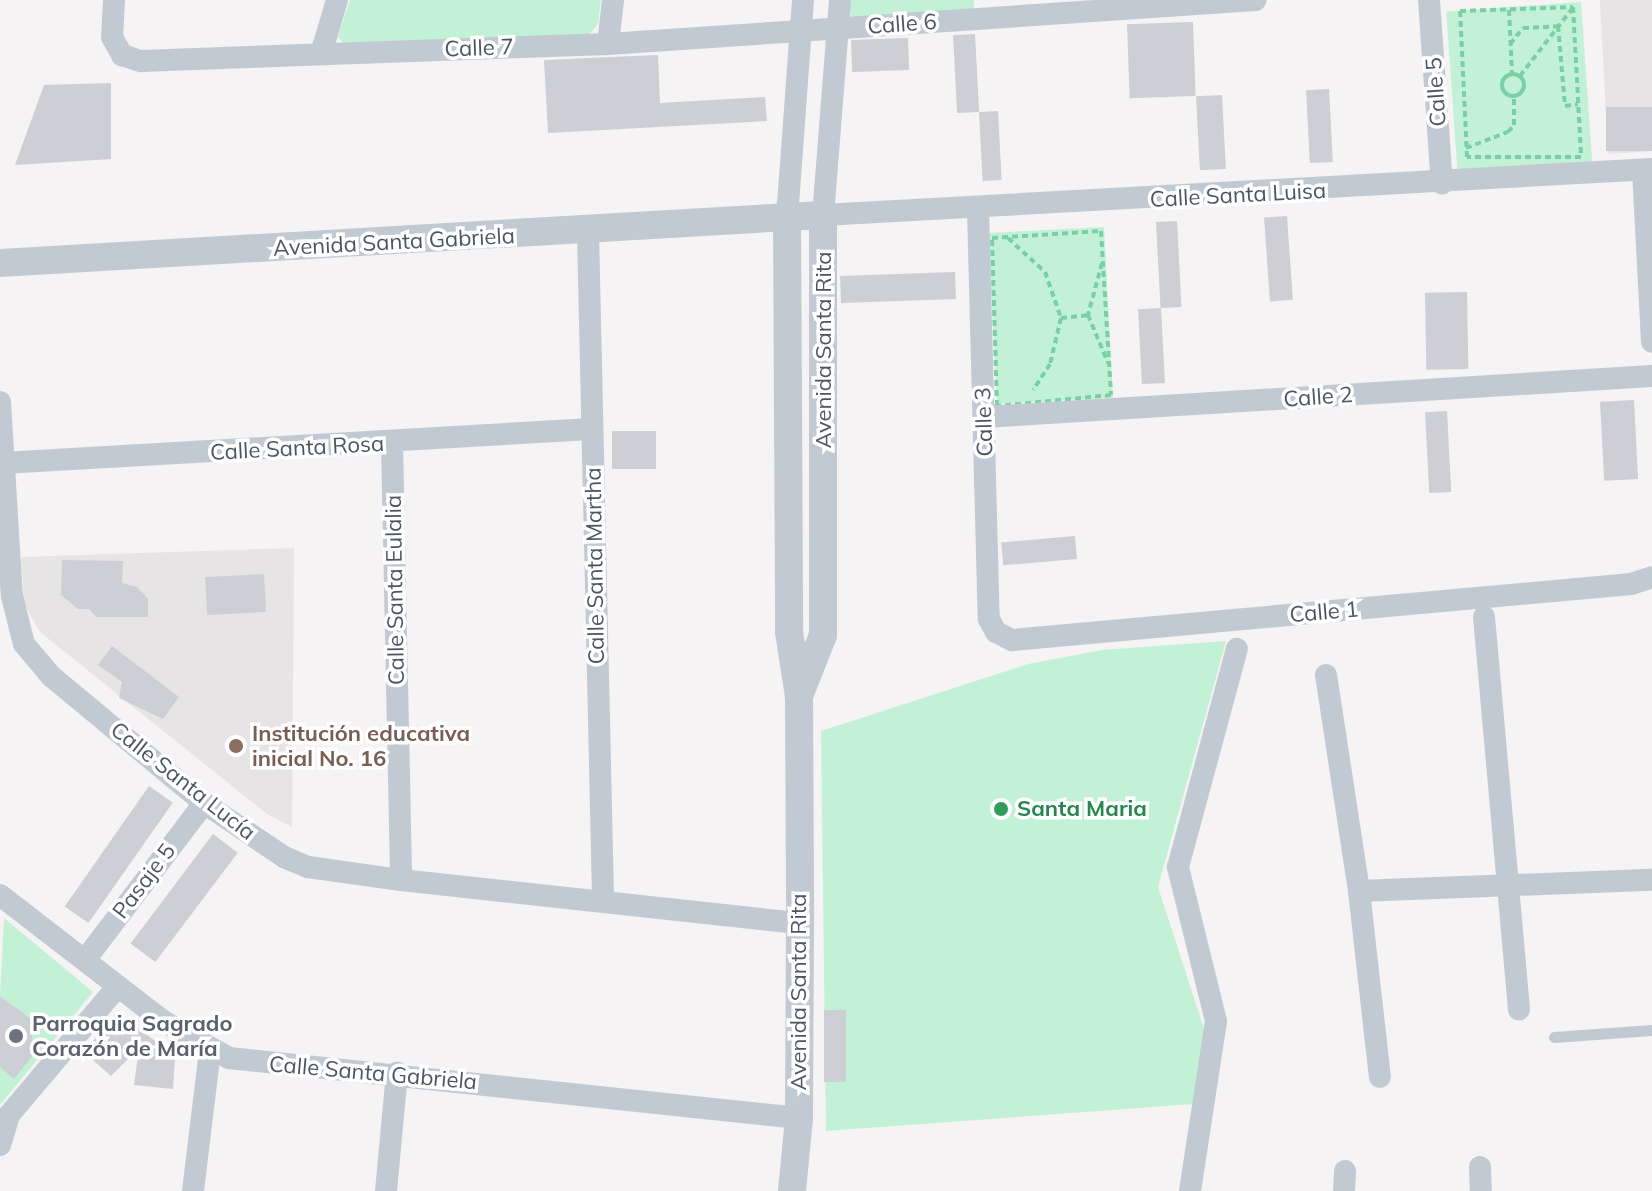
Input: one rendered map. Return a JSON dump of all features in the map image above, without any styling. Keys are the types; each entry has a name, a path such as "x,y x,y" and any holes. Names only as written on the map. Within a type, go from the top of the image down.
{"street":[{"name":"Calle 7","path":"114,0 112,37 122,55 141,61 608,44 836,29"},
{"path":"321,54 337,0"},
{"path":"608,44 613,0"},
{"name":"Avenida Santa Rita","path":"792,1191 799,1118 799,696 789,632 787,218 803,0"},
{"name":"Avenida Santa Rita","path":"799,696 823,635 823,215 840,0"},
{"name":"Calle 6","path":"836,29 1256,0"},
{"name":"Calle 5","path":"1429,0 1442,184"},
{"path":"1647,170 1652,342"},
{"name":"Calle Santa Luisa","path":"823,215 978,210 1647,170"},
{"name":"Calle 3","path":"978,210 989,619 996,632"},
{"name":"Avenida Santa Gabriela","path":"0,263 588,232 823,215"},
{"name":"Calle Santa Martha","path":"588,232 603,900"},
{"name":"Calle 2","path":"984,417 1652,376"},
{"name":"Calle Santa Lucía","path":"0,402 12,596 24,644 51,676 204,803 284,857 308,867 401,880 800,923"},
{"name":"Calle Santa Rosa","path":"3,463 392,443 591,429"},
{"name":"Calle Santa Eulalia","path":"392,443 401,880"},
{"name":"Calle 1","path":"996,632 1012,640 1631,584 1652,577"},
{"path":"1484,617 1519,1009"},
{"path":"1190,1191 1216,1021 1178,867 1237,649"},
{"path":"1326,675 1359,891 1380,1077"},
{"name":"Pasaje 5","path":"85,960 204,803"},
{"path":"1359,891 1652,880"},
{"name":"Calle Santa Gabriela","path":"2,900 117,987 210,1050 260,1063 397,1073 799,1118"},
{"path":"0,1145 9,1115 117,987"},
{"path":"193,1191 210,1050"},
{"path":"386,1191 397,1073"},
{"path":"1480,1167 1481,1191"}],"lane":[{"path":"1554,1037 1652,1030"}],"path":[{"path":"1573,7 1581,157 1467,157 1460,11 1573,7"},
{"path":"1514,96 1523,90 1520,76 1573,7"},
{"path":"1509,10 1512,73 1501,86 1514,96"},
{"path":"1510,44 1523,28 1558,26"},
{"path":"1558,26 1565,106 1578,104"},
{"path":"1512,73 1520,76"},
{"path":"1466,148 1508,132 1514,125 1514,96"},
{"path":"1101,231 1111,395 1020,404 995,402 992,238 1006,237 1101,231"},
{"path":"1006,237 1045,272 1061,318 1050,364 1020,404"},
{"path":"1103,261 1088,315 1109,365"},
{"path":"1061,318 1088,315"}],"shaded area":[{"path":"1600,0 1652,0 1652,151 1608,154"},
{"name":"Institución educativa inicial No. 16","path":"294,548 292,827 267,814 40,632 24,604 21,557"}],"green space":[{"path":"350,0 601,0 598,24 586,38 349,50 338,37"},
{"path":"846,0 974,0 974,10 861,20 850,15"},
{"path":"1581,2 1592,162 1457,171 1446,11"},
{"path":"1104,227 1113,398 997,404 988,233"},
{"name":"Santa Maria","path":"1226,641 1158,887 1205,1032 1194,1104 826,1131 821,731 1028,664 1102,650"},
{"path":"4,918 93,992 0,1105 0,1067 14,1078 30,1018 0,996"}],"building":[{"path":"1193,22 1196,96 1130,98 1127,24"},
{"path":"975,34 979,112 957,113 953,35"},
{"path":"908,38 909,70 852,72 851,40"},
{"path":"658,55 660,103 765,97 767,121 548,133 544,60"},
{"path":"111,83 111,159 15,165 44,85"},
{"path":"1329,89 1333,162 1310,163 1306,90"},
{"path":"1222,95 1226,169 1200,170 1196,96"},
{"path":"1606,107 1652,107 1652,151 1606,151"},
{"path":"998,111 1002,180 983,181 979,112"},
{"path":"1287,216 1293,300 1270,301 1264,218"},
{"path":"1177,221 1182,307 1161,308 1156,222"},
{"path":"955,272 956,299 841,303 840,276"},
{"path":"1467,292 1468,369 1426,370 1425,293"},
{"path":"1161,308 1165,383 1142,384 1138,309"},
{"path":"1634,400 1638,479 1604,481 1600,402"},
{"path":"1447,411 1451,492 1429,493 1425,412"},
{"path":"612,431 656,431 656,469 612,469"},
{"path":"1075,536 1077,559 1003,565 1001,542"},
{"path":"62,560 123,561 122,583 137,587 148,599 148,617 96,617 89,609 78,609 61,595"},
{"path":"264,574 266,612 207,615 205,577"},
{"path":"112,646 179,697 163,719 119,698 122,682 98,665"},
{"path":"149,786 173,803 88,923 65,906"},
{"path":"213,834 238,853 155,962 131,943"},
{"name":"Parroquia Sagrado Corazón de María","path":"0,996 30,1018 34,1054 14,1079 0,1067"},
{"path":"824,1010 846,1010 846,1082 824,1082"},
{"path":"117,1012 175,1056 173,1089 134,1085 139,1048 111,1076 84,1052"}],"place":[{"name":"Institución educativa inicial No. 16","path":"236,746"},
{"name":"Santa Maria","path":"1001,809"},
{"name":"Parroquia Sagrado Corazón de María","path":"16,1036"}]}
